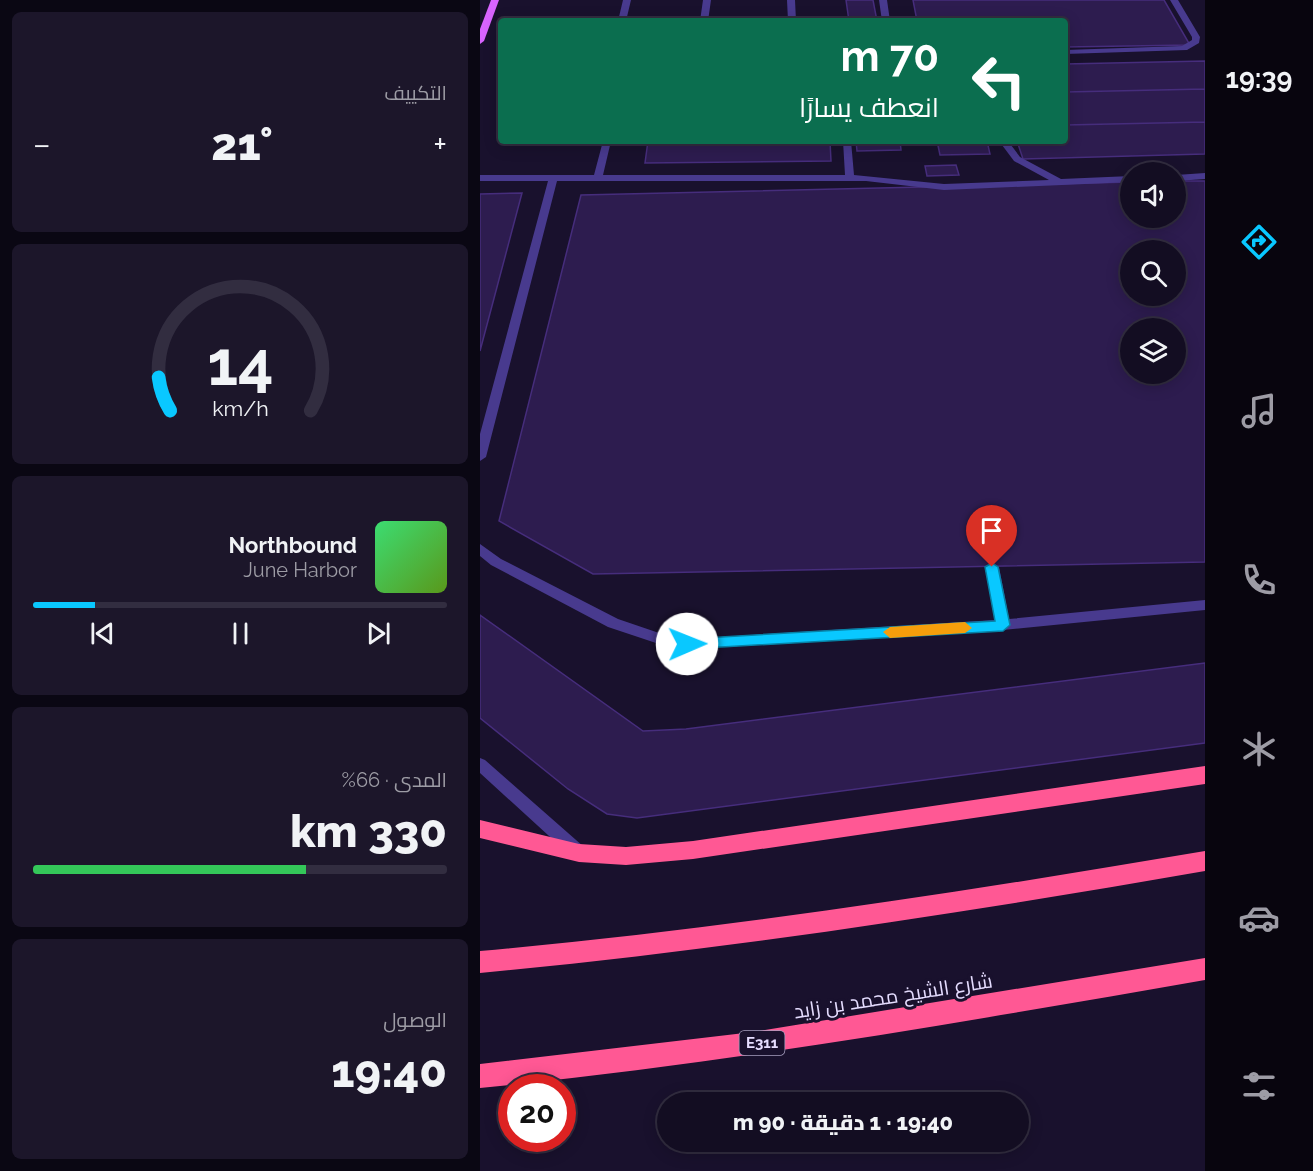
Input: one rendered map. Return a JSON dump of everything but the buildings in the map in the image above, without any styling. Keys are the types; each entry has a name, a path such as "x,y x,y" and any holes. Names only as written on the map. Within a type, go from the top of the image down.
{"highway":[{"path":"480,829 579,853 626,856 693,850 1205,775"},
{"path":"480,962 698,940 852,920 1205,861"},
{"name":"شارع الشيخ محمد بن زايد","path":"480,1076 709,1051 878,1026 1205,969"}],"main road":[{"path":"480,41 495,0"}],"lane":[{"path":"623,18 627,0"},
{"path":"704,18 707,0"},
{"path":"791,0 792,18"},
{"path":"883,0 886,18"},
{"path":"1068,52 1174,49 1191,45 1196,41 1196,37 1174,0"},
{"path":"598,178 606,144"},
{"path":"847,144 850,178"},
{"path":"1005,144 1017,159 1060,182"},
{"path":"1186,178 1205,177"},
{"path":"480,178 850,178 880,179 920,186 944,187 1120,179"},
{"path":"480,458 553,178"},
{"path":"480,549 496,562 629,631 666,642 707,644 1003,625 1205,605"},
{"path":"992,567 1003,625"},
{"path":"480,764 579,853"}],"slow traffic":[{"path":"890,632 965,628"}],"route":[{"path":"687,644 1003,625 992,567"}]}
